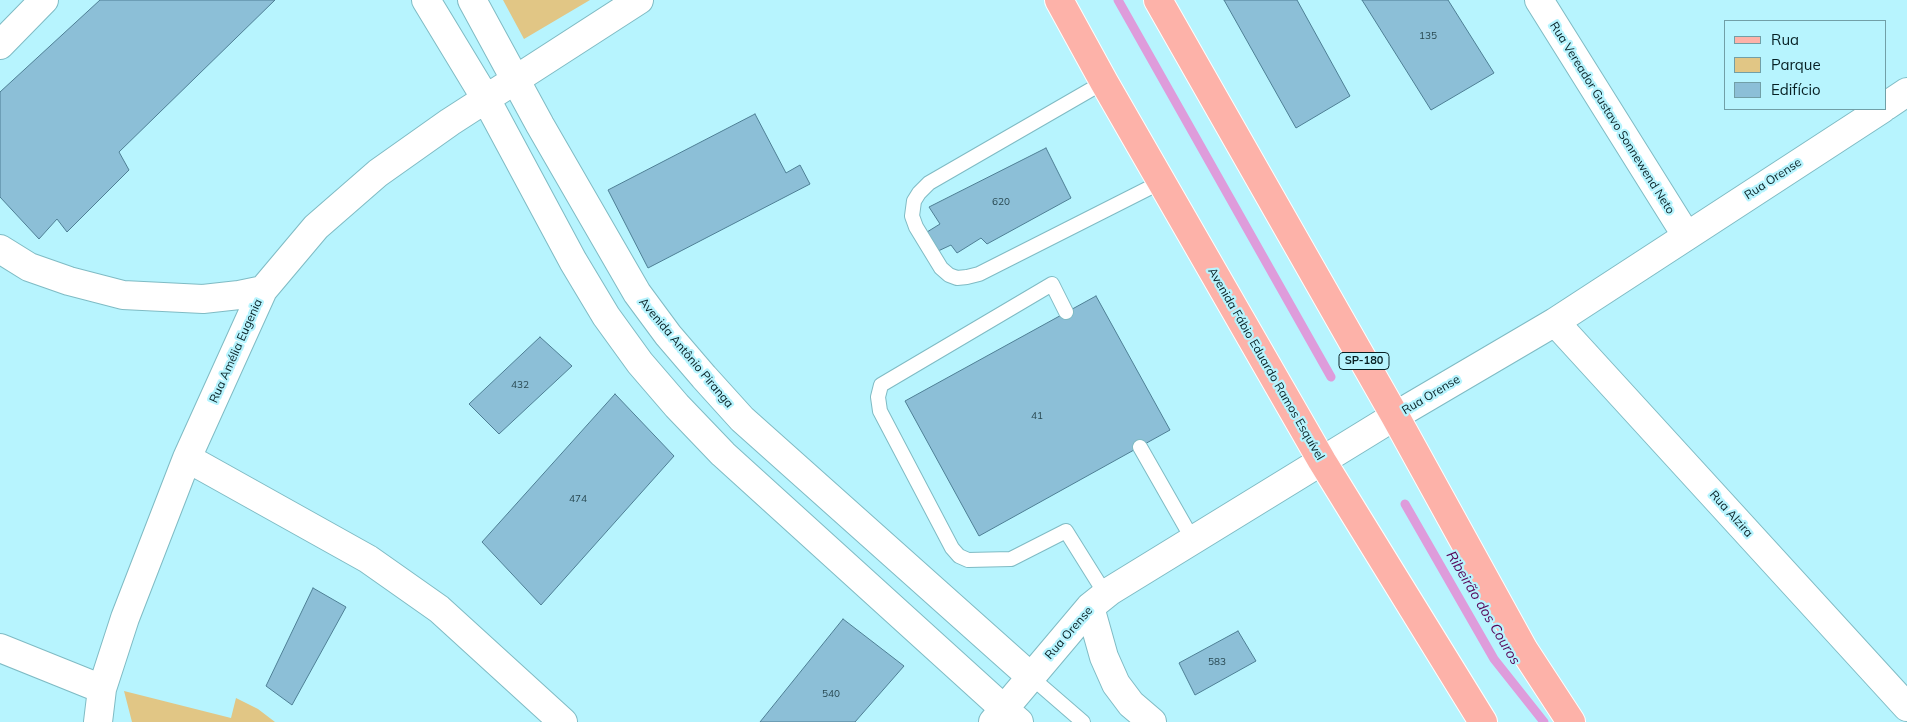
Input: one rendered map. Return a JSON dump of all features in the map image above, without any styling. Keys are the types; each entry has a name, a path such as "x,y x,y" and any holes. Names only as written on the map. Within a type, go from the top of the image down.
{"main road":[{"name":"Avenida Fábio Eduardo Ramos Esquível","path":"1059,0 1161,182 1322,461 1483,722"},
{"name":"SP-180","path":"1158,0 1395,416 1524,650 1571,722"}],"street":[{"path":"0,45 44,0"},
{"path":"426,0 486,99 573,261 606,316 640,363 677,406 723,454 1005,718"},
{"name":"Avenida Antônio Piranga","path":"472,0 515,80 637,294 668,335 742,419 1031,677"},
{"name":"Rua Amélia Eugenia","path":"98,722 102,689 125,618 187,458 263,290 316,227 378,173 450,122 639,0"},
{"name":"Rua Vereador Gustavo Sonnewend Neto","path":"1539,0 1686,235"},
{"path":"1887,105 1907,92"},
{"name":"Rua Orense","path":"1005,718 1031,677 1098,601 1193,540 1395,416 1555,322 1880,110"},
{"path":"0,249 29,267 70,281 123,295 203,299 263,290"},
{"name":"Rua Alzira","path":"1555,322 1907,707"},
{"path":"187,458 368,559 439,609 563,722"},
{"path":"1098,601 1104,657 1116,684 1132,704 1152,722"},
{"path":"0,648 102,689"}],"lane":[{"path":"1104,82 929,183 914,201 912,216 916,227 941,268 949,275 957,278 967,277 979,274 1161,182"},
{"path":"1066,312 1052,284 881,384 878,397 880,411 958,556 968,560 1011,559 1066,531 1098,601"},
{"path":"1140,447 1193,540"},
{"path":"1031,677 1083,722"}],"green space":[{"path":"503,0 590,0 524,39"},
{"path":"124,691 231,718 236,698 258,709 275,722 132,722"}],"building":[{"path":"100,0 275,0 119,152 129,170 67,232 57,219 39,239 0,197 0,92"},
{"path":"1224,0 1297,0 1350,96 1296,128"},
{"path":"1362,0 1448,0 1494,73 1431,110"},
{"path":"755,114 786,173 800,165 810,184 648,268 608,190"},
{"path":"1046,148 1071,198 987,244 981,238 957,253 951,245 936,252 927,232 940,224 929,207"},
{"path":"1096,296 1170,430 979,536 905,401"},
{"path":"540,337 572,366 499,434 469,404"},
{"path":"615,394 674,456 541,605 482,542"},
{"path":"313,588 346,607 292,705 266,686"},
{"path":"843,619 904,666 855,722 760,722"},
{"path":"1238,631 1256,661 1195,695 1179,663"}],"waterway":[{"path":"1118,0 1331,377"},
{"name":"Ribeirão dos Couros","path":"1405,504 1494,659 1544,722"}]}
